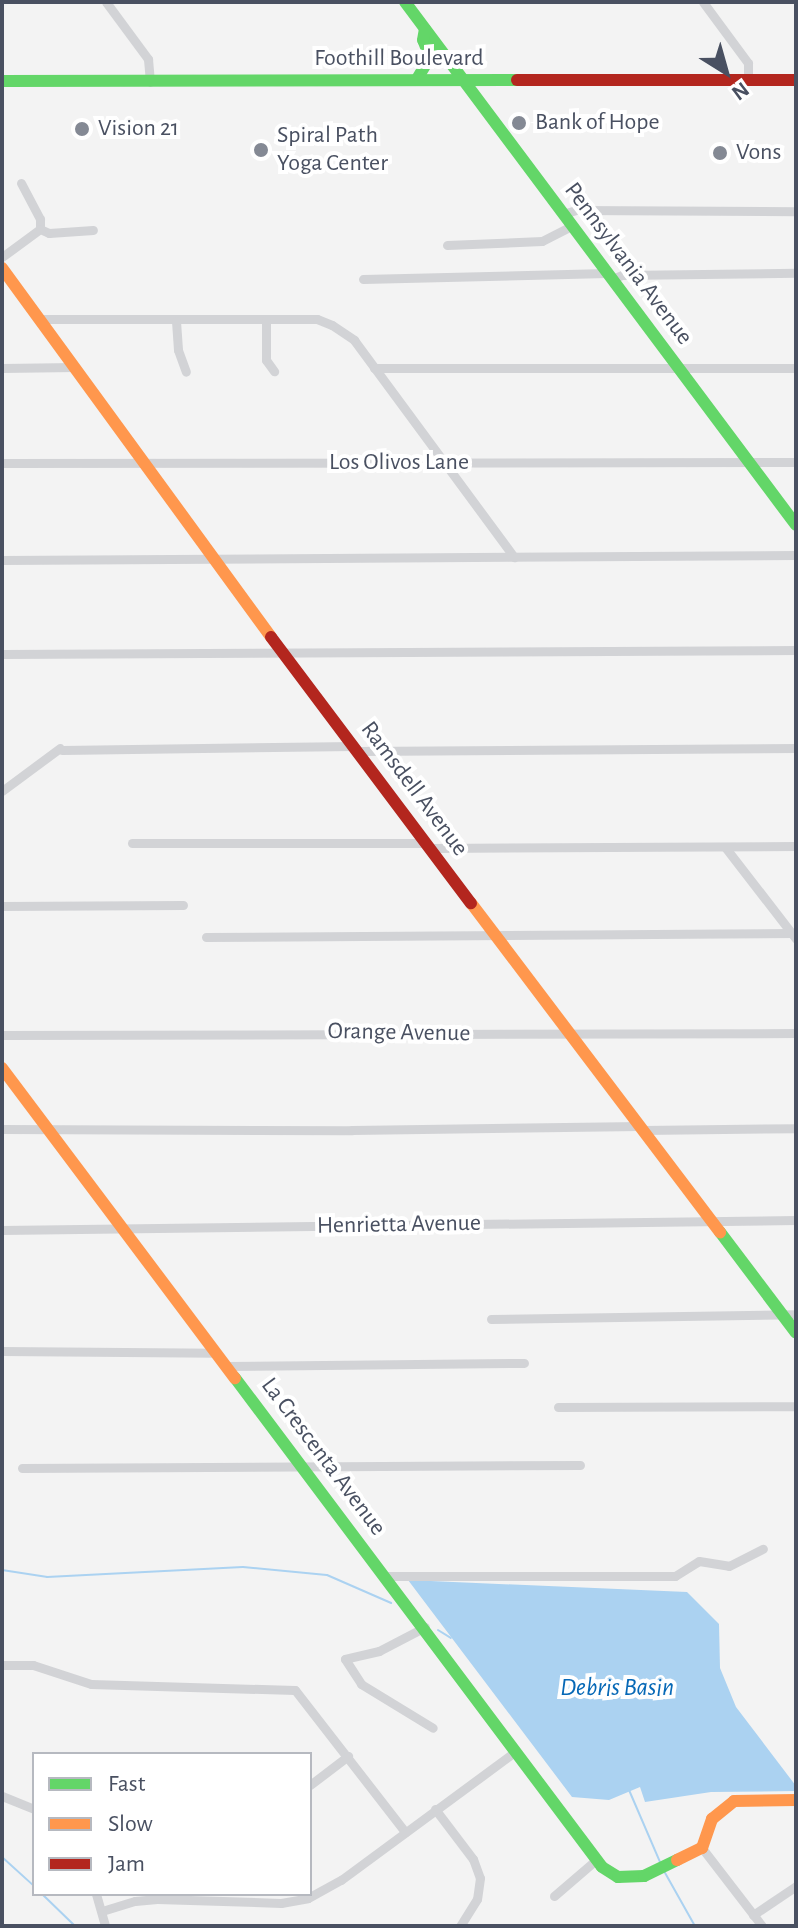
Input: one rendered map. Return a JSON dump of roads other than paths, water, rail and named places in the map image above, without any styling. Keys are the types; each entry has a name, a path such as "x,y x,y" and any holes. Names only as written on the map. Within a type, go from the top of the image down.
{"street":[{"path":"106,2 148,59 150,82"},
{"name":"Pennsylvania Avenue","path":"405,2 796,525"},
{"path":"703,2 748,63 748,80"},
{"path":"417,79 430,57 423,40 425,29"},
{"name":"Foothill Boulevard","path":"2,81 796,80"},
{"path":"21,183 40,219 40,229"},
{"path":"563,214 576,210 796,211"},
{"path":"447,245 542,241 571,226"},
{"path":"40,229 49,233 93,230"},
{"path":"2,257 40,229"},
{"name":"Ramsdell Avenue","path":"3,271 144,461 211,558 796,1333"},
{"path":"363,279 796,273"},
{"path":"39,319 317,319 342,331 448,463 514,557"},
{"path":"266,320 266,360 274,371"},
{"path":"176,321 178,350 186,372"},
{"path":"2,368 75,367"},
{"path":"374,368 796,368"},
{"name":"Los Olivos Lane","path":"2,463 796,462"},
{"path":"2,560 796,555"},
{"path":"2,654 796,650"},
{"path":"2,791 61,749 796,748"},
{"path":"132,843 796,846"},
{"path":"725,847 793,934"},
{"path":"2,906 183,905"},
{"path":"206,937 793,934"},
{"name":"Orange Avenue","path":"2,1035 796,1033"},
{"name":"La Crescenta Avenue","path":"2,1068 425,1627 596,1860 609,1873 634,1878 702,1848"},
{"path":"2,1129 796,1128"},
{"name":"Henrietta Avenue","path":"2,1230 796,1220"},
{"path":"491,1319 796,1314"},
{"path":"2,1351 216,1353"},
{"path":"226,1366 524,1363"},
{"path":"558,1407 796,1406"},
{"path":"22,1468 580,1465"},
{"path":"386,1576 675,1576 699,1561 729,1566 763,1549"},
{"path":"425,1627 379,1651 345,1659 361,1684 433,1728"},
{"path":"2,1665 33,1665 91,1684 295,1690 405,1832"},
{"path":"312,1896 341,1880 516,1751"},
{"path":"312,1783 348,1756"},
{"path":"2,1796 32,1808"},
{"path":"762,1926 702,1848 712,1819 734,1801 796,1800"},
{"path":"435,1809 473,1859 480,1878 477,1899 460,1926"},
{"path":"554,1896 596,1860"},
{"path":"753,1915 796,1886"},
{"path":"97,1896 105,1926"},
{"path":"102,1911 135,1901 157,1899 281,1903 312,1896"}],"water":[{"name":"Debris Basin","path":"408,1580 687,1592 719,1624 720,1668 736,1707 796,1786 796,1791 711,1792 645,1802 640,1787 609,1800 572,1797"}],"waterway":[{"path":"2,1570 47,1577 243,1567 327,1575 391,1603"},
{"path":"438,1630 451,1638"},
{"path":"629,1790 660,1862"},
{"path":"2,1857 32,1884"},
{"path":"664,1871 695,1926"},
{"path":"44,1896 75,1926"}],"place":[{"name":"Bank of Hope","path":"519,123"},
{"name":"Vision 21","path":"82,129"},
{"name":"Spiral Path Yoga Center","path":"261,150"},
{"name":"Vons","path":"720,153"}]}
